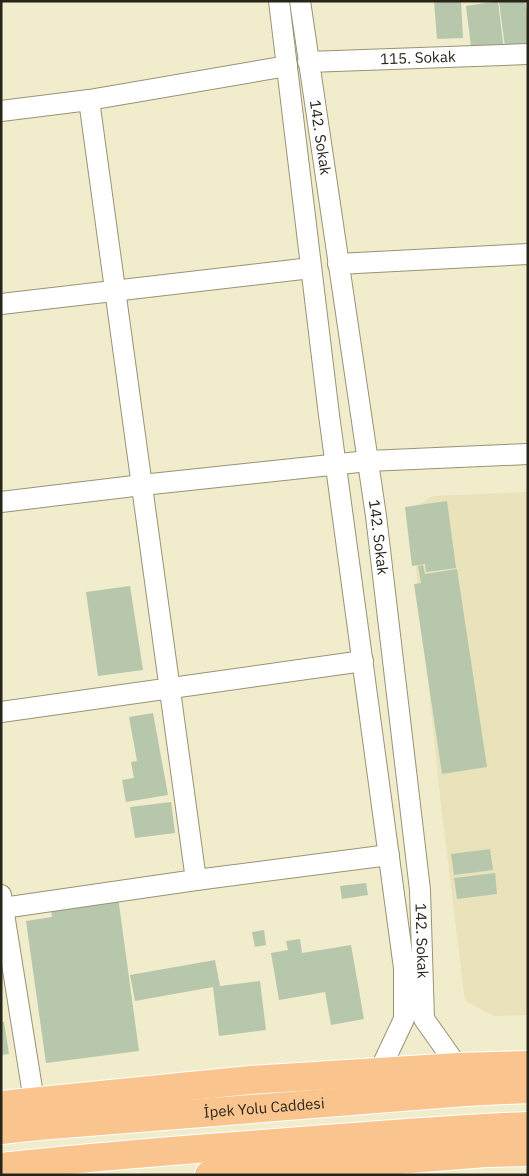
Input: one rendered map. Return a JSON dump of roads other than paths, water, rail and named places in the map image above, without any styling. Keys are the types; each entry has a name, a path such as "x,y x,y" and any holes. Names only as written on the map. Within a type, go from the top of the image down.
{"highway":[{"path":"1,1104 250,1080 458,1067 528,1065"},
{"name":"İpek Yolu Caddesi","path":"1,1130 455,1092 528,1090"},
{"path":"1,1167 242,1145 528,1126"},
{"path":"209,1175 486,1153 528,1152"}],"street":[{"path":"279,1 336,466 404,968 404,1019 379,1072"},
{"name":"142. Sokak","path":"300,1 376,516 420,890 424,1019 458,1067"},
{"name":"115. Sokak","path":"308,62 528,54"},
{"path":"1,111 89,100 287,66"},
{"path":"89,100 196,880"},
{"path":"338,264 528,254"},
{"path":"1,304 311,268"},
{"path":"1,502 142,484 368,462 528,454"},
{"path":"1,712 363,660"},
{"path":"34,1100 2,901 196,880 389,855"}]}
